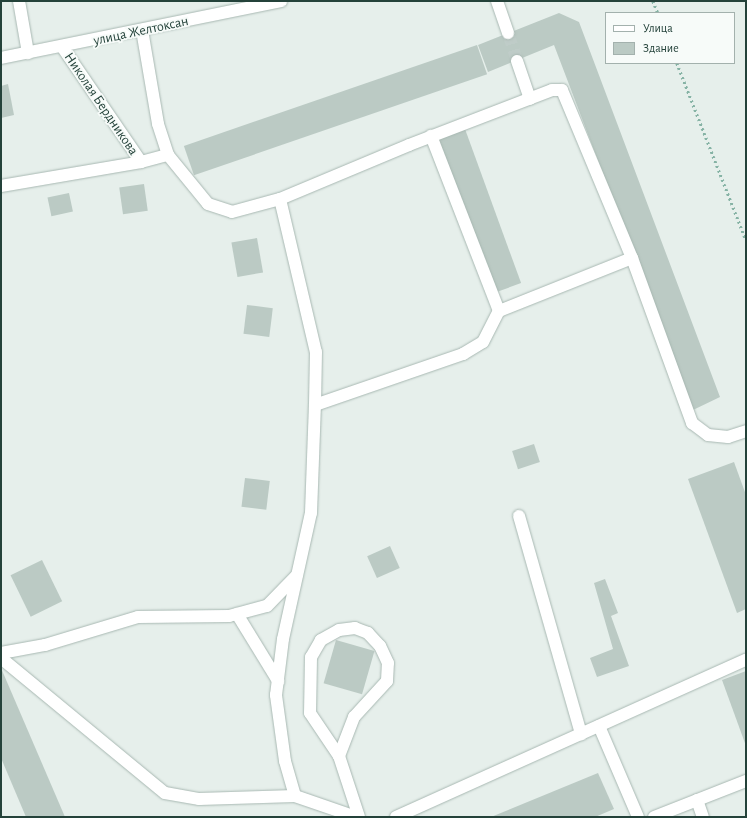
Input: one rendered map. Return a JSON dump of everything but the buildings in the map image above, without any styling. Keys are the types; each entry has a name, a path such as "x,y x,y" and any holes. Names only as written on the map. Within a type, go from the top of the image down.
{"street":[{"path":"19,1 28,53"},
{"name":"улица Желтоксан","path":"1,58 62,48 281,1"},
{"path":"497,1 508,33"},
{"path":"142,30 158,124 168,155 208,204 232,212 280,199 431,136 530,99 562,90 632,258 692,423 708,435 728,437 746,432"},
{"name":"Николая Бердникова","path":"1,186 141,162 62,48"},
{"path":"517,61 530,99"},
{"path":"431,136 499,311"},
{"path":"141,162 168,155"},
{"path":"280,199 316,352 311,513 276,694 285,761 295,796"},
{"path":"314,405 463,354 483,342 499,311 632,258"},
{"path":"519,516 581,734"},
{"path":"1,653 45,645 138,618 237,614 267,606 298,574"},
{"path":"237,614 278,681"},
{"path":"339,756 354,717 387,681 388,663 380,646 368,633 355,628 339,630 321,640 311,657 310,713 339,756 357,817"},
{"path":"1,658 36,690 165,793 199,800 295,796 357,817"},
{"path":"396,817 746,660"},
{"path":"599,726 638,817"},
{"path":"654,817 746,781"},
{"path":"697,800 703,817"}],"path":[{"path":"653,1 658,12"},
{"path":"677,64 746,240"}],"tunnel":[{"path":"508,33 517,61"}]}
